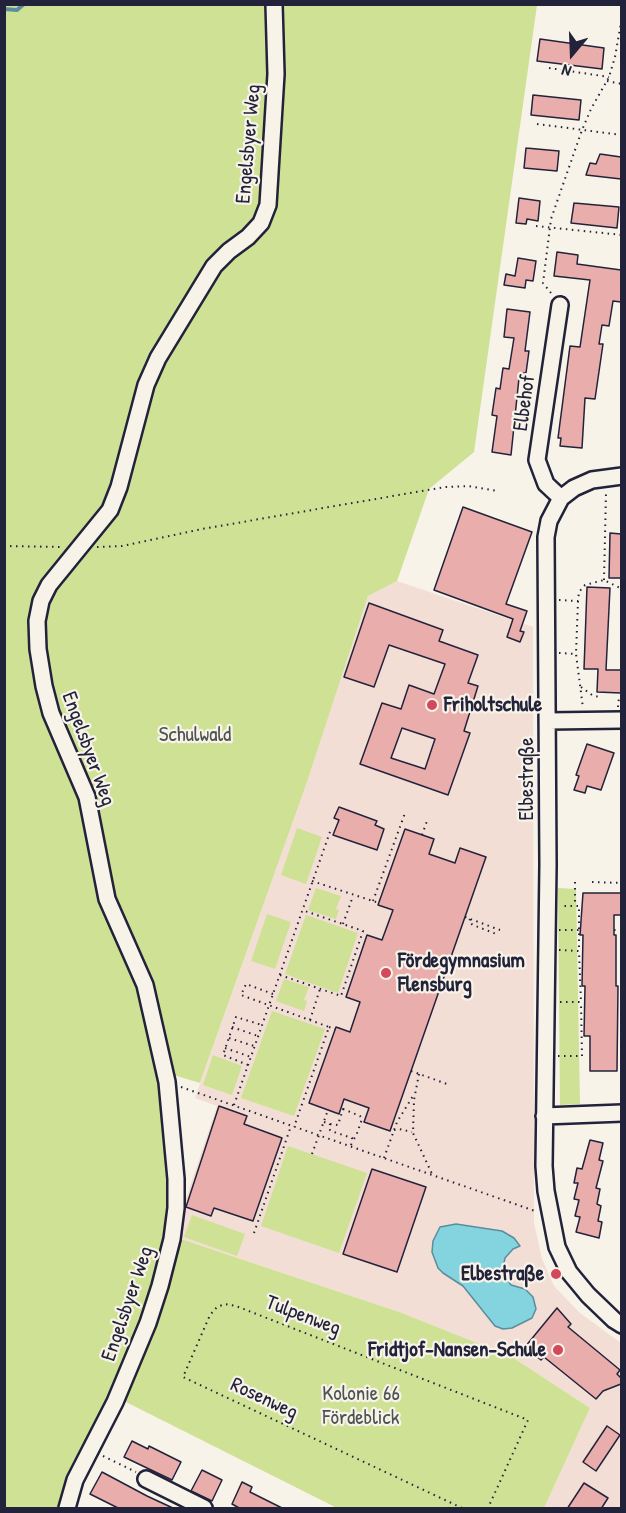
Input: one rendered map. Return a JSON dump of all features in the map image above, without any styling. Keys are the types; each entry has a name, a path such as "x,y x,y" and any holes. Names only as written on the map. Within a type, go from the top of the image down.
{"street":[{"name":"Engelsbyer Weg","path":"67,1509 75,1480 115,1402 148,1323 172,1239 176,1208 176,1179 167,1082 145,985 106,899 87,797 51,713 38,649 38,621 41,601 49,585 110,510 119,487 146,385 158,358 214,266 261,223 268,205 276,74 274,4"},
{"name":"Elbehof","path":"560,306 537,460 546,484 561,498"},
{"path":"561,498 574,488 592,480 614,477"},
{"name":"Elbestraße","path":"561,498 549,521 546,537 548,930 545,1174 550,1216 557,1247 569,1272 588,1295 621,1325"},
{"path":"548,721 621,720"},
{"path":"544,1116 621,1113"},
{"path":"146,1479 204,1509"}],"path":[{"path":"560,306 543,283 550,226 564,177 582,130 609,77 615,57 621,17"},
{"path":"549,69 609,77"},
{"path":"607,81 621,84"},
{"path":"537,124 621,135"},
{"path":"536,226 621,235"},
{"path":"604,580 614,477"},
{"path":"4,546 122,546 202,529 445,487 468,486 498,490"},
{"path":"585,721 576,654 578,601 581,588 604,580 621,589"},
{"path":"547,600 578,601"},
{"path":"581,687 599,697"},
{"path":"374,902 405,813"},
{"path":"422,835 427,821"},
{"path":"234,1105 331,829"},
{"path":"312,881 379,903"},
{"path":"574,882 575,906"},
{"path":"592,882 621,883"},
{"path":"343,924 353,895"},
{"path":"545,1057 582,1056 579,906 548,906"},
{"path":"280,975 340,996 363,931 302,910"},
{"path":"465,917 500,930"},
{"path":"470,919 472,925 499,935"},
{"path":"548,930 580,930"},
{"path":"614,930 621,930"},
{"path":"547,950 579,951"},
{"path":"273,994 246,984 241,995 335,1029"},
{"path":"310,1020 320,989"},
{"path":"546,1002 581,1002"},
{"path":"248,1065 223,1055 232,1027 236,1017 262,1025"},
{"path":"232,1027 258,1036"},
{"path":"254,1233 329,1027"},
{"path":"229,1038 255,1046"},
{"path":"225,1048 251,1057"},
{"path":"411,1071 447,1084"},
{"path":"419,1074 412,1121 413,1133 433,1176"},
{"path":"167,1082 550,1216"},
{"path":"384,1158 397,1122 415,1093"},
{"path":"224,1108 225,1102"},
{"path":"324,1122 338,1125 342,1109 360,1116 362,1119 351,1146"},
{"path":"312,1154 328,1110"},
{"path":"330,1124 329,1129 353,1140"},
{"path":"393,1132 399,1129 413,1133"},
{"name":"Tulpenweg","path":"183,1377 210,1315 217,1307 225,1304 528,1420 488,1509"},
{"name":"Rosenweg","path":"183,1377 462,1509"},
{"path":"91,1450 146,1479"}],"shaded area":[{"name":"Fördegymnasium Flensburg","path":"397,581 533,627 534,1223 542,1259 554,1286 580,1313 621,1343 621,1508 544,1508 590,1408 512,1357 402,1313 181,1239 183,1207 217,1106 195,1098 307,782 368,596"}],"green space":[{"path":"5,5 537,5 474,452 429,489 397,581 368,596 307,782 200,1083 170,1074 180,1181 181,1239 402,1313 512,1357 590,1408 544,1508 337,1508 112,1395 63,1508 5,1508"},
{"path":"297,828 322,837 306,884 281,875"},
{"path":"316,888 341,896 336,909 339,910 336,919 308,910"},
{"path":"558,888 576,889 580,1104 560,1105"},
{"path":"267,914 291,922 275,969 251,961"},
{"path":"306,915 358,933 338,993 285,974"},
{"path":"284,979 309,987 304,1000 307,1001 304,1011 276,1001"},
{"path":"272,1011 325,1029 294,1116 241,1098"},
{"path":"213,1055 242,1066 232,1095 203,1085"},
{"path":"288,1146 367,1173 339,1253 261,1226"},
{"path":"192,1215 245,1234 237,1256 184,1237"}],"water":[{"path":"456,1224 502,1231 514,1238 520,1246 513,1249 505,1258 502,1272 511,1285 525,1289 533,1297 536,1309 532,1318 512,1328 503,1329 495,1326 463,1286 438,1268 432,1252 433,1241 440,1227"}],"building":[{"path":"540,39 604,48 602,69 537,61"},
{"path":"533,95 581,100 579,120 531,115"},
{"path":"526,148 559,151 557,171 524,168"},
{"path":"600,154 621,157 621,179 586,175 590,163 596,164"},
{"path":"519,198 540,201 538,221 527,219 526,224 516,223"},
{"path":"574,203 619,207 617,228 571,223"},
{"path":"557,252 578,255 577,264 621,270 621,302 613,301 609,326 602,325 599,344 603,344 595,399 585,398 582,448 560,446 561,438 558,438 570,346 580,347 590,280 554,276"},
{"path":"518,258 536,261 533,281 526,280 525,288 504,285 506,274 515,276"},
{"path":"507,309 530,312 525,351 529,351 526,373 521,373 519,378 511,455 492,452 497,416 492,415 496,388 500,389 503,368 509,369 514,338 504,337"},
{"path":"463,507 532,532 506,604 527,611 520,631 524,632 520,642 507,637 513,619 434,590"},
{"path":"610,533 621,534 621,578 609,578"},
{"path":"587,587 610,588 606,670 621,670 621,693 597,692 598,669 584,669"},
{"path":"369,603 443,630 439,641 478,655 468,683 478,686 464,731 470,733 448,795 360,764 382,703 401,709 409,685 434,694 445,664 389,645 374,687 344,677","holes":["402,728 435,739 425,769 391,758"]},
{"path":"587,744 614,753 601,790 587,786 585,793 574,790 579,776 576,775"},
{"path":"339,807 377,821 375,825 384,829 377,850 333,835 339,820 334,818"},
{"path":"405,829 434,839 429,854 455,863 460,848 486,857 390,1131 364,1122 369,1108 344,1099 339,1114 309,1103 336,1027 350,1032 360,1002 346,997 367,935 382,940 393,910 378,905"},
{"path":"583,893 621,893 621,915 614,915 616,986 618,986 617,1071 590,1071 590,1036 584,1036 585,986 582,986 583,935 580,935"},
{"path":"219,1106 247,1116 244,1124 282,1138 253,1221 214,1208 211,1216 186,1207"},
{"path":"590,1140 603,1143 599,1160 603,1161 596,1188 600,1189 597,1204 601,1206 598,1221 602,1222 599,1238 576,1232 580,1217 575,1216 579,1200 574,1199 578,1183 574,1183 577,1168 582,1169"},
{"path":"372,1169 426,1187 397,1272 343,1254"},
{"path":"557,1308 571,1324 568,1327 620,1370 617,1374 621,1378 621,1384 603,1391 596,1399 544,1357 541,1360 525,1347"},
{"path":"607,1426 620,1435 596,1471 583,1462"},
{"path":"132,1441 148,1449 149,1446 181,1462 172,1480 124,1457"},
{"path":"202,1470 222,1480 212,1501 191,1491"},
{"path":"102,1472 175,1509 120,1509 90,1494"},
{"path":"242,1482 252,1487 250,1492 284,1509 241,1509 232,1504"},
{"path":"584,1483 608,1498 601,1509 567,1509"}],"waterway":[{"path":"4,9 17,10 24,4"}],"place":[{"name":"Friholtschule","path":"432,705"},
{"name":"Fördegymnasium Flensburg","path":"386,973"},
{"name":"Elbestraße","path":"556,1274"},
{"name":"Fridtjof-Nansen-Schule","path":"558,1350"}],"park label":[{"name":"Schulwald","path":"195,735"},
{"name":"Kolonie 66 Fördeblick","path":"361,1406"}]}
